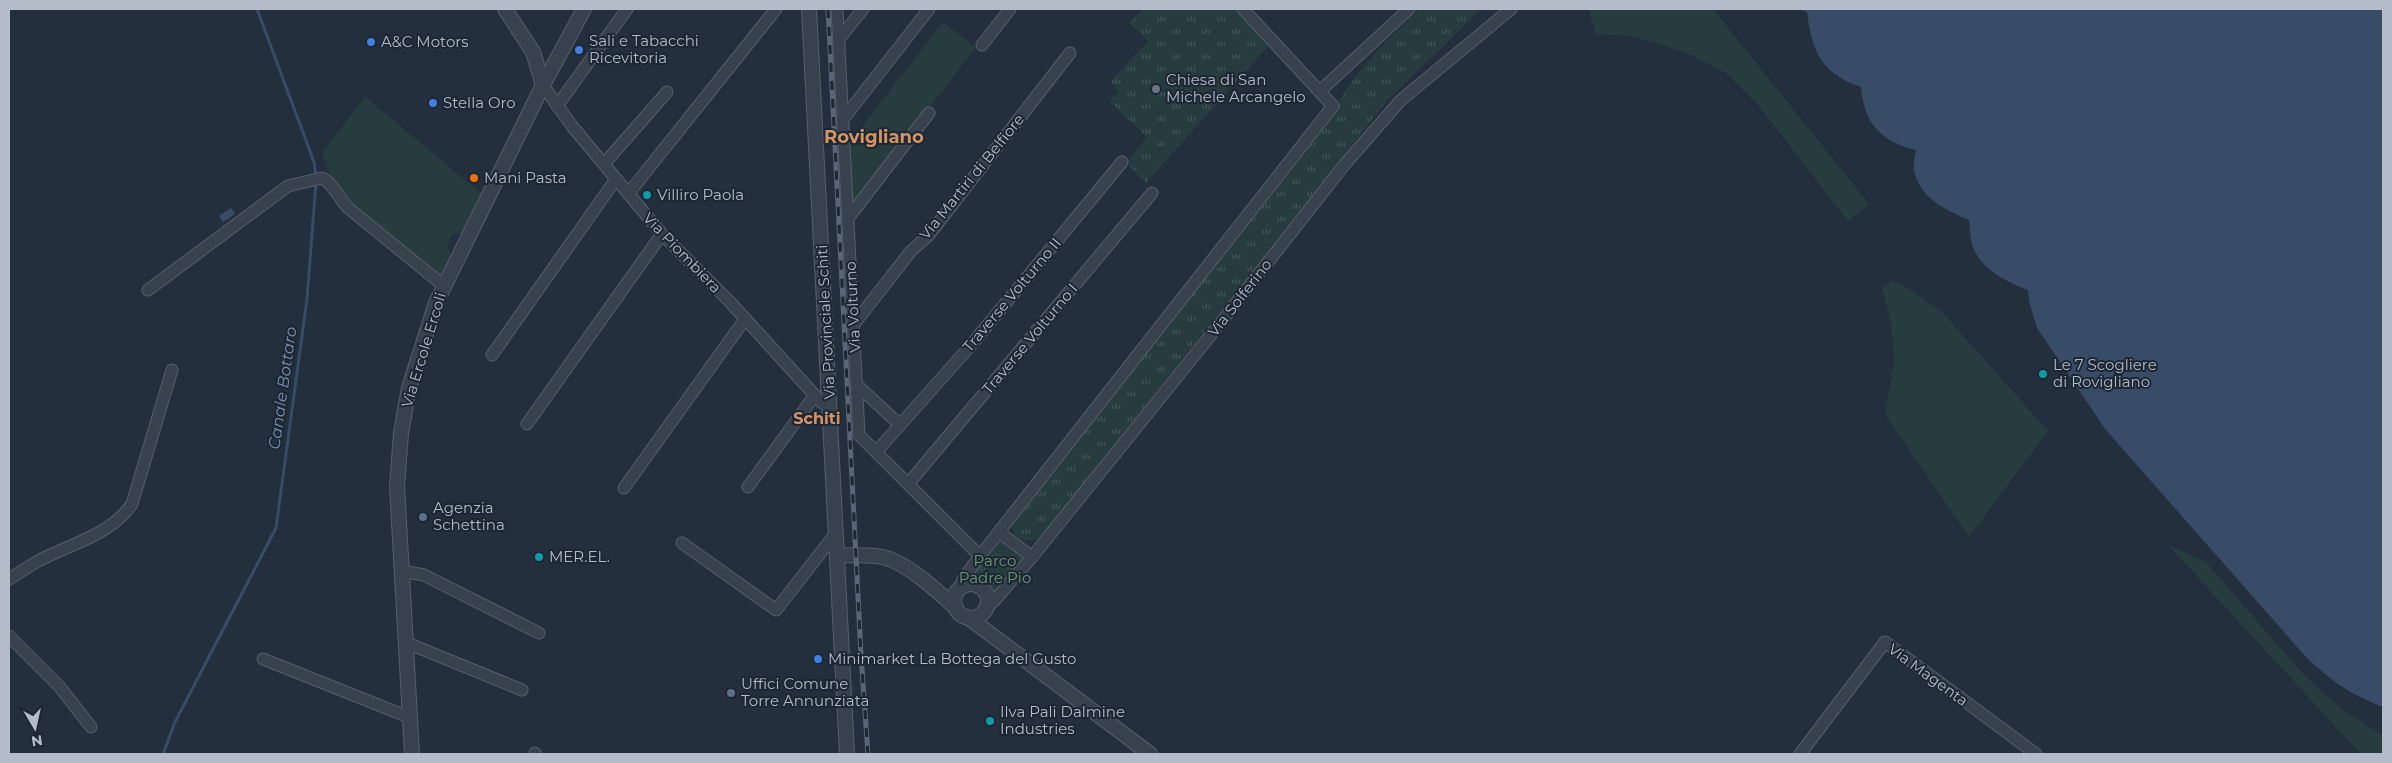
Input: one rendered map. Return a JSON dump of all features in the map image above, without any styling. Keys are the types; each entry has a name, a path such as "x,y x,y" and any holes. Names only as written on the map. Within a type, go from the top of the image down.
{"street":[{"name":"Via Piombiera","path":"505,9 533,52 543,85 557,106 628,194 662,234 745,318 815,395 830,408"},
{"name":"Via Ercole Ercoli","path":"412,754 397,486 401,433 409,388 436,303 543,85 584,9"},
{"path":"557,106 627,9"},
{"path":"628,194 776,9"},
{"name":"Via Provinciale Schiti","path":"809,9 847,754"},
{"name":"Via Volturno","path":"838,9 859,435 980,556"},
{"path":"839,39 863,9"},
{"path":"844,118 929,9"},
{"path":"982,45 1010,9"},
{"path":"1150,754 970,618 960,614 957,596 963,579 980,556 1333,106 1243,9"},
{"path":"1320,91 1408,9"},
{"name":"Via Solferino","path":"986,609 1032,557 1210,336 1345,164 1401,100 1511,9"},
{"name":"Via Martiri di Belfiore","path":"854,324 911,251 928,236 1070,53"},
{"path":"604,164 667,92"},
{"path":"849,217 929,113"},
{"name":"Traverse Volturno II","path":"876,452 972,344 1122,162"},
{"path":"148,290 288,186 302,181 322,178 329,181 337,196 347,207 444,286"},
{"path":"492,355 616,179"},
{"name":"Traverse Volturno I","path":"908,484 1152,193"},
{"path":"527,424 662,234"},
{"path":"624,488 745,318"},
{"path":"9,579 38,561 110,526 124,516 132,504 172,370"},
{"path":"857,385 900,425"},
{"path":"748,488 815,395"},
{"path":"999,532 1032,557"},
{"path":"682,543 776,610 836,533"},
{"path":"837,555 877,557 891,560 939,594 957,596 970,584 981,586 988,594 986,609 1000,642"},
{"path":"402,571 424,575 540,633"},
{"path":"970,618 986,609"},
{"path":"9,636 59,686 91,727"},
{"name":"Via Magenta","path":"1800,754 1885,642 2036,754"},
{"path":"407,643 522,690"},
{"path":"263,659 411,718"}],"green space":[{"path":"1142,9 1239,9 1269,45 1146,183 1126,163 1147,137 1109,101 1119,91 1110,82 1148,41 1129,23"},
{"path":"1420,9 1481,9 1387,101 1041,537 1031,540 1018,538 1012,525 1335,111 1341,98 1361,71 1385,43"},
{"path":"1589,9 1713,9 1869,204 1848,221 1759,106 1726,73 1685,52 1632,36 1596,34"},
{"path":"943,22 976,47 851,209 848,145"},
{"path":"365,97 482,194 464,233 452,234 447,248 453,258 443,277 438,277 348,204 330,176 322,153"},
{"path":"1893,281 1903,285 1942,312 2048,431 1969,537 1885,414 1894,363 1891,324 1882,288"},
{"name":"Parco Padre Pio","path":"999,532 1032,557 989,599 985,590 978,585 960,588"},
{"path":"2168,545 2206,562 2303,674 2341,709 2383,735 2383,754 2361,754"}],"water":[{"path":"1798,9 2383,9 2383,707 2360,697 2342,686 2306,657 2106,430 2037,328 2029,301 2028,290 2002,278 1987,267 1976,253 1972,244 1969,220 1935,202 1921,188 1914,170 1916,150 1893,141 1876,129 1866,111 1861,87 1836,75 1828,68 1816,50 1807,12"},
{"path":"231,208 235,214 223,222 219,216"}],"waterway":[{"name":"Canale Bottaro","path":"257,9 314,162 316,176"},
{"name":"Canale Bottaro","path":"163,754 175,722 276,528 307,299 316,182"}],"railway":[{"path":"828,9 861,655 868,754"}],"place":[{"name":"A&C Motors","path":"371,42"},
{"name":"Sali e Tabacchi Ricevitoria","path":"579,50"},
{"name":"Chiesa di San Michele Arcangelo","path":"1156,89"},
{"name":"Stella Oro","path":"433,103"},
{"name":"Mani Pasta","path":"474,178"},
{"name":"Villiro Paola","path":"647,195"},
{"name":"Le 7 Scogliere di Rovigliano","path":"2043,374"},
{"name":"Agenzia Schettina","path":"423,517"},
{"name":"MER.EL.","path":"539,557"},
{"name":"Minimarket La Bottega del Gusto","path":"818,659"},
{"name":"Uffici Comune Torre Annunziata","path":"731,693"},
{"name":"Ilva Pali Dalmine Industries","path":"990,721"}],"district":[{"name":"Rovigliano","path":"874,137"},
{"name":"Schiti","path":"817,418"}]}
